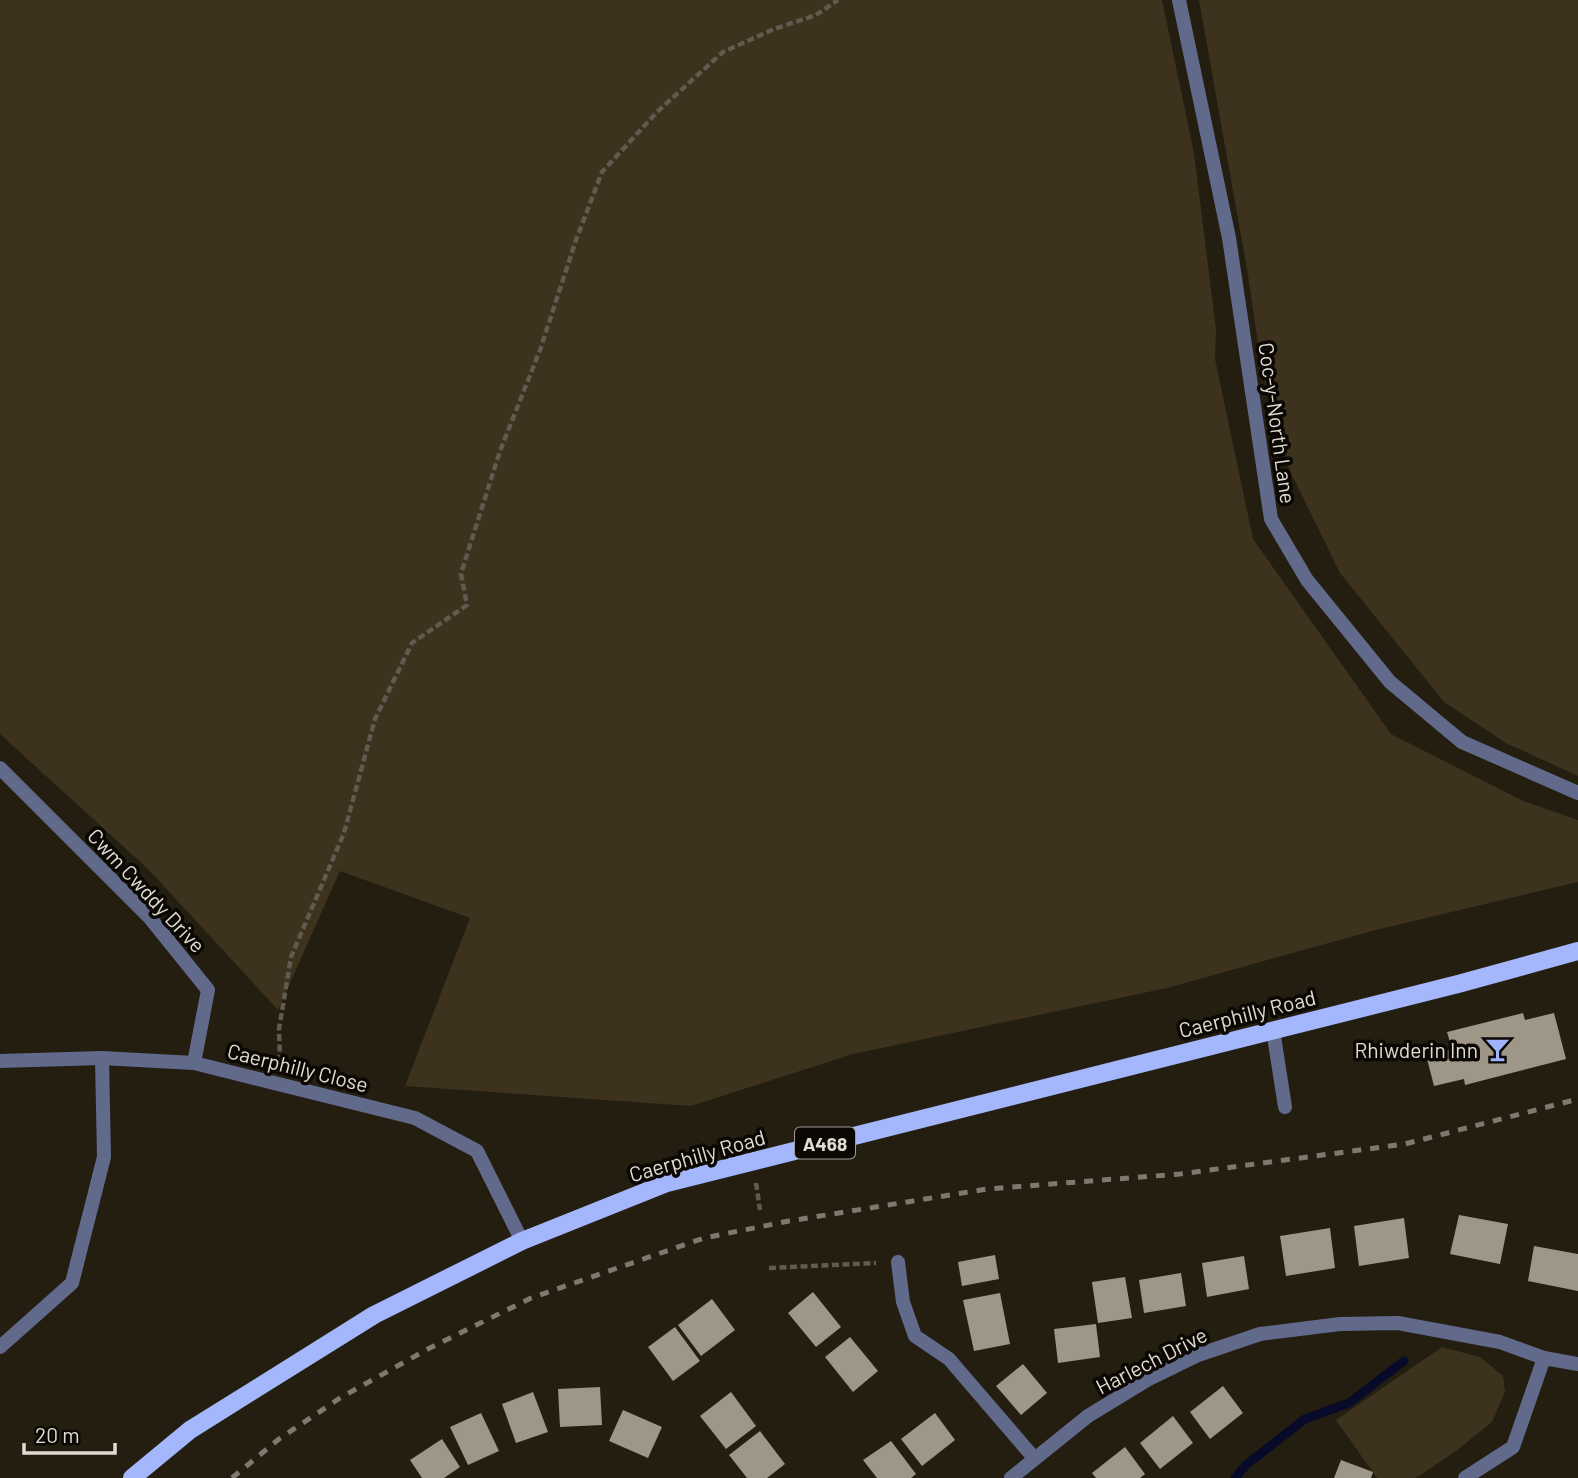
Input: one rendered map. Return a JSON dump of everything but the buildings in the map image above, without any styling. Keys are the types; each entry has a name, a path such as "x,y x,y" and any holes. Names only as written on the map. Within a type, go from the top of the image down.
{"main road":[{"name":"Caerphilly Road","path":"132,1478 190,1430 374,1315 522,1241 667,1183 1578,951"}],"street":[{"name":"Coc-y-North Lane","path":"1179,0 1229,238 1271,519 1307,580 1390,682 1462,742 1578,793"},
{"name":"Cwm Cwddy Drive","path":"0,768 150,918 208,990 194,1063"},
{"path":"1273,1030 1285,1107"},
{"name":"Caerphilly Close","path":"0,1061 102,1058 194,1063 415,1118 477,1151 522,1241"},
{"path":"0,1347 72,1283 104,1157 102,1058"},
{"path":"898,1262 903,1302 915,1336 949,1359 1035,1460"},
{"name":"Harlech Drive","path":"1011,1478 1088,1416 1147,1380 1198,1355 1260,1334 1340,1324 1398,1323 1500,1342 1545,1358 1578,1364"},
{"path":"1465,1478 1513,1447 1545,1358"}],"path":[{"path":"281,1084 279,1029 291,957 344,833 375,719 412,643 467,605 461,574 470,545 500,451 540,350 576,240 602,172 657,112 723,51 774,29 816,15 838,0"},
{"path":"769,1268 898,1262"}],"shaded area":[{"path":"0,0 1162,0 1194,153 1216,329 1215,359 1253,539 1391,734 1523,801 1578,820 1578,882 1372,931 1167,988 853,1054 691,1106 405,1086 470,918 340,871 278,1010 149,870 0,734"},
{"path":"1199,0 1578,0 1578,776 1506,743 1444,702 1340,573 1290,471 1262,371 1248,275"},
{"path":"1442,1347 1480,1357 1503,1376 1505,1392 1492,1422 1416,1478 1377,1478 1336,1420"}],"waterway":[{"path":"1235,1478 1246,1465 1305,1419 1349,1403 1404,1361"}],"railway":[{"path":"232,1478 279,1439 340,1398 428,1349 531,1298 704,1238 789,1221 987,1189 1180,1174 1405,1144 1578,1099"}],"place":[{"name":"Rhiwderin Inn","path":"1498,1049"}]}
